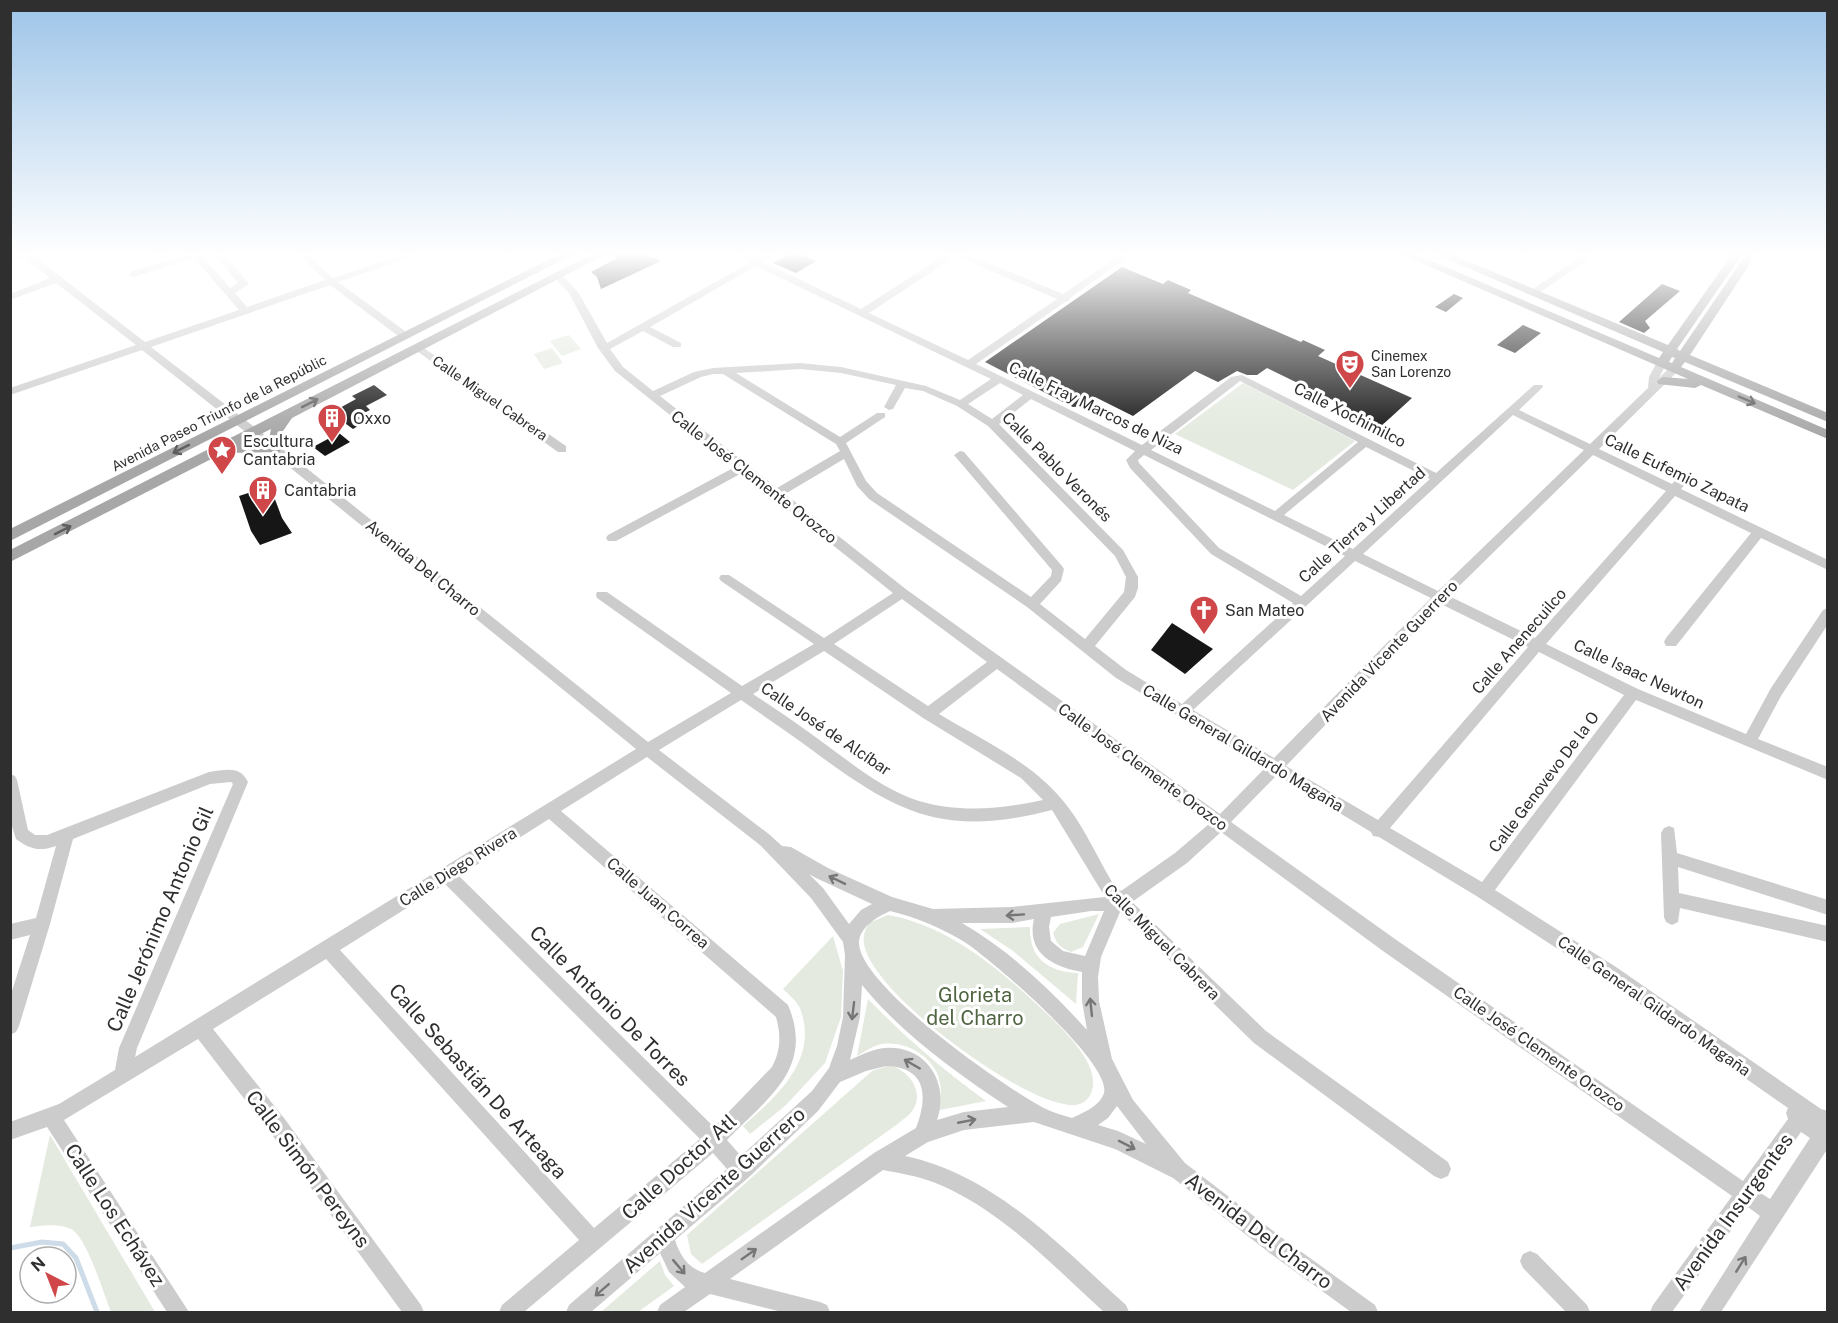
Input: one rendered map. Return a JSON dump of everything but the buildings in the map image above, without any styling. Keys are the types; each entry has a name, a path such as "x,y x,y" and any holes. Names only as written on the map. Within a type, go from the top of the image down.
{"main road":[{"name":"Avenida Paseo Triunfo de la Repúblic","path":"10,536 447,315"},
{"path":"10,557 480,315"},
{"path":"1548,315 1827,435"},
{"path":"1583,315 1827,418"},
{"name":"Avenida Vicente Guerrero","path":"1668,366 1669,352 1695,315"},
{"name":"Avenida Vicente Guerrero","path":"1668,366 1681,357 1710,315"},
{"path":"1637,338 1653,340 1679,337"},
{"path":"1694,339 1705,359 1734,378"},
{"path":"1626,348 1657,381 1697,384 1726,391"},
{"path":"211,454 245,447 274,449 276,430 289,414"}],"street":[{"name":"Avenida Del Charro","path":"103,315 253,432 647,749 765,840 822,873 890,904 932,916"},
{"path":"10,392 238,315"},
{"path":"376,315 405,336"},
{"name":"Calle José Clemente Orozco","path":"585,315 603,348 619,369 902,593 1389,945 1773,1213"},
{"path":"603,348 667,315"},
{"name":"Calle Fray Marcos de Niza","path":"865,315 1030,394 1439,598"},
{"path":"969,364 1043,315"},
{"path":"644,328 676,345"},
{"name":"Calle Miguel Cabrera","path":"418,347 562,449"},
{"name":"Avenida Vicente Guerrero","path":"1117,903 1181,858 1221,823 1277,768 1439,598 1657,381 1668,366"},
{"name":"Calle Pablo Veronés","path":"651,396 698,374 819,367 926,389 961,404 992,424 1119,553 1133,577 1130,594 1086,646"},
{"path":"726,371 843,447"},
{"path":"961,404 999,379"},
{"name":"Calle Xochimilco","path":"1143,450 1235,379 1247,380 1438,479"},
{"path":"776,494 843,447 885,411 902,384"},
{"name":"Calle Tierra y Libertad","path":"1182,712 1538,387"},
{"path":"992,424 1030,394"},
{"name":"Calle Eufemio Zapata","path":"1511,410 1827,566"},
{"path":"1276,516 1365,442"},
{"name":"Calle General Gildardo Magaña","path":"843,447 861,486 873,496 1032,604 1121,674 1378,831 1484,892 1610,973 1786,1098 1802,1116"},
{"path":"1143,450 1134,457 1134,465 1206,543 1223,557 1302,602"},
{"path":"960,455 1058,569 1057,578 1032,604"},
{"path":"612,538 742,468"},
{"name":"Calle Anenecuilco","path":"1378,831 1536,646 1687,475"},
{"path":"1671,642 1759,532"},
{"name":"Calle Miguel Cabrera","path":"725,578 928,714 1026,774 1056,802 1101,880 1117,903 1260,1037 1441,1169"},
{"name":"Calle Diego Rivera","path":"10,1131 51,1118 328,949 647,749 825,644 902,593"},
{"name":"Calle José de Alcíbar","path":"603,595 868,781 920,807 952,813 996,815 1028,811 1056,802"},
{"name":"Calle Isaac Newton","path":"1439,598 1633,693 1827,774"},
{"path":"1749,742 1760,718 1791,666 1823,631 1827,613"},
{"path":"928,714 996,662"},
{"name":"Calle Genovevo De la O","path":"1484,892 1633,693"},
{"name":"Calle Jerónimo Antonio Gil","path":"66,836 208,778 234,775 241,782 128,1048 123,1073"},
{"path":"10,780 21,834 26,840 38,843 66,836 42,924 10,1026"},
{"name":"Calle Juan Correa","path":"549,810 766,997"},
{"path":"1669,833 1672,917"},
{"name":"Avenida Del Charro","path":"765,840 817,893 851,946 866,977 918,1031 1035,1113 1072,1127 1118,1140 1180,1171 1278,1247 1368,1312"},
{"path":"1669,857 1827,908"},
{"name":"Calle Antonio De Torres","path":"446,874 714,1140 741,1171"},
{"path":"1671,899 1827,934"},
{"path":"932,916 1044,913 1091,904 1117,903 1091,965 1089,996 1093,1024 1104,1064"},
{"path":"851,946 855,928 867,915 890,904"},
{"path":"1044,913 1040,926 1044,947 1067,962 1091,965"},
{"path":"932,916 967,936 1022,977 1063,1016 1104,1064"},
{"path":"10,933 42,924"},
{"name":"Avenida Vicente Guerrero","path":"576,1312 741,1171 816,1099 834,1076 849,1041 854,1006 851,946"},
{"name":"Calle Sebastián De Arteaga","path":"328,949 594,1242"},
{"name":"Calle Doctor Atl","path":"509,1312 714,1140 778,1073 786,1060 790,1040 782,1011 766,997"},
{"name":"Calle Simón Pereyns","path":"200,1027 277,1125 414,1312"},
{"path":"834,1076 885,1057 909,1061 919,1067 931,1084 933,1097 923,1134"},
{"name":"Avenida Del Charro","path":"1104,1064 1127,1106 1180,1171"},
{"path":"1072,1127 1087,1121 1105,1109 1111,1099 1114,1081"},
{"path":"667,1312 881,1160 923,1134 964,1121 1035,1113"},
{"path":"1802,1116 1825,1131"},
{"name":"Avenida Insurgentes","path":"1660,1312 1748,1194 1802,1116"},
{"name":"Calle Los Echávez","path":"51,1118 179,1312"},
{"name":"Avenida Insurgentes","path":"1709,1312 1825,1131"},
{"path":"881,1160 934,1173 971,1190 1020,1226 1119,1312"},
{"path":"664,1236 668,1253 677,1268 690,1278 820,1312"},
{"path":"1530,1261 1580,1312"}],"green space":[{"path":"569,335 581,349 562,356 550,341"},
{"path":"552,348 563,363 544,369 534,354"},
{"path":"1243,383 1355,441 1293,490 1175,434"},
{"path":"1099,914 1083,947 1071,952 1057,943 1053,933 1060,924"},
{"name":"Glorieta del Charro","path":"888,915 928,927 947,936 983,959 1016,985 1064,1031 1085,1058 1091,1071 1093,1085 1089,1097 1079,1104 1068,1105 1038,1096 980,1063 920,1016 894,992 875,969 865,948 864,935 869,923"},
{"path":"1030,927 1033,948 1043,962 1058,970 1078,973 1076,1004 1013,951 980,929"},
{"path":"833,936 843,971 841,1017 825,1063 785,1106 750,1134 743,1126 768,1103 791,1076 804,1046 805,1029 800,1008 783,989"},
{"path":"868,999 925,1053 986,1101 940,1110 941,1095 937,1073 920,1053 904,1046 878,1045 857,1056"},
{"path":"890,1065 903,1072 913,1082 916,1089 916,1103 910,1114 702,1264 691,1254 687,1235 872,1071"},
{"path":"50,1135 155,1312 111,1312 89,1254 77,1234 61,1226 30,1227"},
{"path":"660,1261 665,1275 674,1286 638,1312 601,1312"}],"waterway":[{"path":"10,1248 42,1242 63,1244 76,1258 97,1312"}],"place":[{"name":"Cinemex San Lorenzo","path":"1350,390"},
{"name":"Oxxo","path":"332,444"},
{"name":"Escultura Cantabria","path":"222,476"},
{"name":"Cantabria","path":"263,516"},
{"name":"San Mateo","path":"1204,636"}]}
